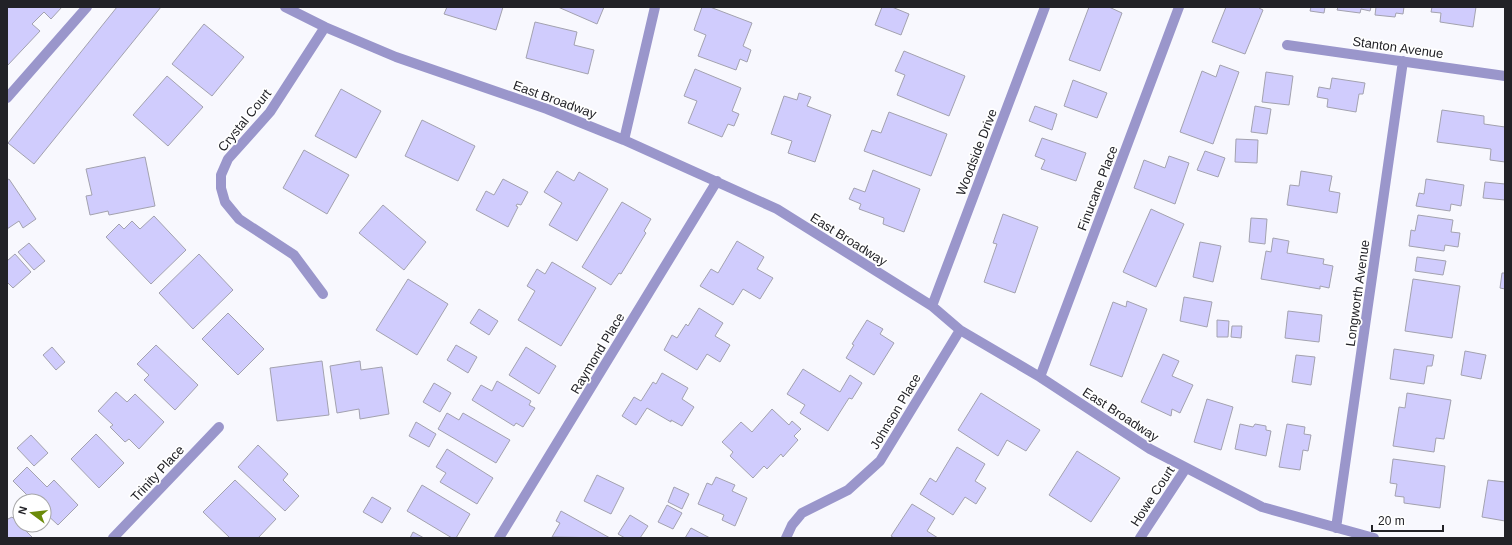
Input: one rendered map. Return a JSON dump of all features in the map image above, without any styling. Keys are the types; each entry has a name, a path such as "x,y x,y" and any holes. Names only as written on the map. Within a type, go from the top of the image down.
{"street":[{"path":"7,98 87,7"},
{"name":"East Broadway","path":"285,7 326,27 396,57 547,110 624,140 777,209 932,306 960,330 1040,377 1150,449 1262,507 1374,538"},
{"path":"624,140 655,7"},
{"name":"Woodside Drive","path":"932,306 1045,7"},
{"name":"Finucane Place","path":"1040,377 1179,7"},
{"name":"Crystal Court","path":"323,294 294,255 239,219 225,202 221,188 221,175 228,159 270,112 326,27"},
{"name":"Stanton Avenue","path":"1287,45 1505,76"},
{"name":"Longworth Avenue","path":"1336,528 1403,61"},
{"name":"Raymond Place","path":"499,538 717,181"},
{"name":"Johnson Place","path":"786,538 792,525 802,514 848,490 880,461 960,330"},
{"name":"Trinity Place","path":"113,538 219,427"},
{"name":"Howe Court","path":"1140,538 1186,468"}],"building":[{"path":"7,7 62,7 51,19 44,12 32,24 40,31 7,66"},
{"path":"117,7 161,7 34,164 8,143"},
{"path":"447,7 503,7 496,30 444,14"},
{"path":"558,7 604,7 597,24"},
{"path":"702,7 710,7 752,23 743,46 751,50 747,62 740,59 736,70 698,56 706,35 694,30"},
{"path":"882,7 892,7 909,14 901,35 875,25"},
{"path":"1089,7 1109,7 1122,13 1100,71 1069,60"},
{"path":"1226,7 1259,7 1263,10 1245,54 1212,42"},
{"path":"1311,7 1325,7 1324,13 1310,11"},
{"path":"1338,7 1371,7 1370,11 1361,9 1360,13 1337,10"},
{"path":"1376,7 1404,7 1403,14 1396,13 1395,17 1375,15"},
{"path":"1432,7 1476,7 1473,27 1440,22 1441,13 1431,12"},
{"path":"535,22 577,32 574,45 594,50 588,74 526,58"},
{"path":"204,24 244,57 212,96 172,64"},
{"path":"904,51 965,76 949,116 897,95 905,75 895,71"},
{"path":"1220,65 1239,72 1213,144 1180,132 1202,71 1216,77"},
{"path":"695,69 741,88 732,111 739,114 734,126 728,124 722,137 688,123 697,101 684,96"},
{"path":"1266,72 1293,76 1289,105 1262,102"},
{"path":"167,76 203,107 168,146 133,115"},
{"path":"1332,78 1365,83 1363,94 1359,94 1356,112 1327,107 1328,99 1317,97 1319,87 1330,89"},
{"path":"1073,80 1107,93 1097,118 1064,106"},
{"path":"341,89 381,111 356,158 315,136"},
{"path":"799,93 811,97 807,106 831,115 815,162 788,153 792,141 771,134 784,96 797,100"},
{"path":"1035,106 1057,114 1052,130 1029,121"},
{"path":"1255,106 1271,109 1267,134 1251,132"},
{"path":"1442,110 1484,116 1484,124 1505,127 1505,162 1490,160 1491,149 1437,142"},
{"path":"889,112 947,134 931,176 864,151 872,130 881,133"},
{"path":"422,120 475,146 458,181 405,156"},
{"path":"1042,138 1086,153 1076,181 1041,169 1045,160 1035,156"},
{"path":"1236,139 1258,140 1257,163 1235,162"},
{"path":"304,150 349,175 327,214 283,188"},
{"path":"1205,151 1225,158 1218,177 1197,170"},
{"path":"1169,156 1189,163 1175,204 1134,188 1144,160 1165,168"},
{"path":"145,157 155,206 109,215 108,211 90,215 86,196 92,195 86,169"},
{"path":"873,170 920,189 904,232 883,224 884,218 859,209 861,204 849,199 854,188 865,192"},
{"path":"557,171 574,181 579,172 608,189 577,241 549,225 562,203 544,192"},
{"path":"1301,171 1332,176 1329,191 1340,193 1337,213 1287,205 1290,185 1299,186"},
{"path":"9,179 36,219 23,228 19,221 7,229 7,180"},
{"path":"503,179 528,192 521,205 517,204 516,206 518,207 508,227 476,210 486,191 494,195"},
{"path":"1426,179 1464,185 1461,206 1451,204 1450,211 1416,206 1419,193 1424,194"},
{"path":"1485,182 1505,184 1505,200 1483,198"},
{"path":"622,202 651,219 644,231 646,233 621,274 619,273 611,285 582,267"},
{"path":"383,205 426,242 404,270 359,233"},
{"path":"1151,209 1184,224 1156,287 1123,272"},
{"path":"1003,214 1038,227 1015,293 984,282 997,244 993,243"},
{"path":"1418,215 1453,220 1451,232 1460,233 1458,247 1445,245 1444,251 1409,246 1411,230 1415,231"},
{"path":"154,216 186,250 151,284 106,237 119,224 124,229 132,221 140,229"},
{"path":"1251,218 1267,219 1265,244 1249,242"},
{"path":"1273,238 1289,241 1287,253 1324,259 1323,264 1333,266 1329,288 1320,286 1320,289 1261,279 1266,251 1271,252"},
{"path":"737,241 764,257 757,269 773,278 760,299 743,289 733,305 700,286 711,269 718,273"},
{"path":"1200,242 1221,246 1213,282 1193,277"},
{"path":"29,243 45,261 34,270 18,252"},
{"path":"15,254 31,272 13,288 7,282 7,261"},
{"path":"199,254 233,290 193,329 159,293"},
{"path":"1417,257 1446,261 1443,275 1415,271"},
{"path":"552,262 596,288 561,346 518,320 535,291 527,286 537,269 545,274"},
{"path":"1502,273 1505,273 1505,289 1500,288"},
{"path":"408,279 448,304 417,355 376,330"},
{"path":"1413,279 1460,286 1452,338 1405,331"},
{"path":"1184,297 1212,302 1207,327 1180,321"},
{"path":"1127,301 1147,309 1122,377 1090,365 1113,302 1126,307"},
{"path":"699,308 723,323 715,336 730,345 720,362 707,354 697,370 664,350 672,335 677,338 686,324 688,326"},
{"path":"479,309 498,321 489,335 470,323"},
{"path":"1288,311 1322,315 1319,342 1285,338"},
{"path":"228,313 264,349 238,375 202,339"},
{"path":"867,320 883,329 880,334 894,343 874,375 846,358 854,345 852,344"},
{"path":"1217,320 1229,321 1228,337 1217,337"},
{"path":"1232,326 1242,326 1241,338 1231,337"},
{"path":"156,345 198,385 175,410 144,380 149,375 137,364"},
{"path":"456,345 477,357 468,373 447,360"},
{"path":"52,347 65,362 56,370 43,355"},
{"path":"526,347 556,366 539,394 509,375"},
{"path":"1394,349 1434,355 1432,366 1427,366 1424,384 1390,379"},
{"path":"1465,351 1486,355 1481,379 1461,375"},
{"path":"1163,354 1179,361 1172,376 1193,385 1180,413 1172,409 1171,416 1141,402"},
{"path":"1296,355 1315,357 1311,385 1292,382"},
{"path":"322,361 329,415 277,421 270,368"},
{"path":"360,361 361,370 382,367 389,414 360,419 359,409 337,413 330,366"},
{"path":"803,369 840,392 850,375 862,383 852,399 849,398 828,431 800,413 805,405 787,394"},
{"path":"662,373 688,388 682,399 694,407 682,426 671,420 671,422 647,408 636,425 622,416 634,397 641,401 653,382 656,384"},
{"path":"497,381 531,401 529,405 535,408 523,427 516,423 514,426 472,400 481,385 492,391"},
{"path":"434,383 451,393 440,412 423,402"},
{"path":"116,392 127,402 135,394 164,422 139,449 129,439 125,442 110,427 113,425 98,411"},
{"path":"981,393 1040,430 1026,451 1007,440 998,456 958,430"},
{"path":"1407,393 1451,400 1444,439 1436,438 1434,452 1393,446 1399,407 1405,408"},
{"path":"1207,399 1233,407 1221,450 1194,442"},
{"path":"772,409 789,425 792,421 801,429 794,436 798,440 783,457 781,454 767,469 764,466 753,478 730,456 733,452 722,442 741,422 752,432"},
{"path":"447,413 459,420 463,413 510,440 496,463 438,429"},
{"path":"416,422 436,434 429,447 409,436"},
{"path":"1240,424 1253,427 1255,424 1266,426 1266,430 1271,431 1266,456 1235,449"},
{"path":"1287,424 1305,427 1304,434 1311,435 1308,451 1303,450 1300,470 1279,467"},
{"path":"96,434 124,463 99,488 71,459"},
{"path":"31,435 48,453 34,466 17,448"},
{"path":"258,445 288,474 283,480 299,496 285,511 238,467"},
{"path":"957,447 985,464 975,481 986,488 976,504 965,497 953,515 920,494 930,478 936,482"},
{"path":"447,449 493,478 477,504 440,482 446,473 436,467"},
{"path":"1077,451 1120,478 1091,522 1049,495"},
{"path":"1393,459 1445,466 1440,508 1404,503 1404,497 1395,496 1397,484 1390,483"},
{"path":"27,467 47,487 54,480 78,505 58,525 52,519 52,493 25,493 13,481"},
{"path":"597,475 624,488 611,514 584,501"},
{"path":"716,477 735,485 732,491 747,498 735,526 722,520 724,515 698,504 707,483 712,485"},
{"path":"235,480 276,519 258,538 230,538 203,512"},
{"path":"1488,480 1505,482 1505,521 1482,517"},
{"path":"422,485 470,514 456,538 452,538 407,511"},
{"path":"674,487 689,494 682,509 668,502"},
{"path":"372,497 391,508 382,523 363,512"},
{"path":"912,504 935,518 927,531 938,538 894,538 891,536"},
{"path":"667,505 682,513 673,529 658,522"},
{"path":"561,511 610,538 552,537 560,523 556,521"},
{"path":"630,515 648,526 640,538 625,538 618,534"},
{"path":"12,517 12,533 28,533 33,538 7,538 7,518"},
{"path":"691,528 710,538 685,538"},
{"path":"413,532 424,538 410,538"}]}
